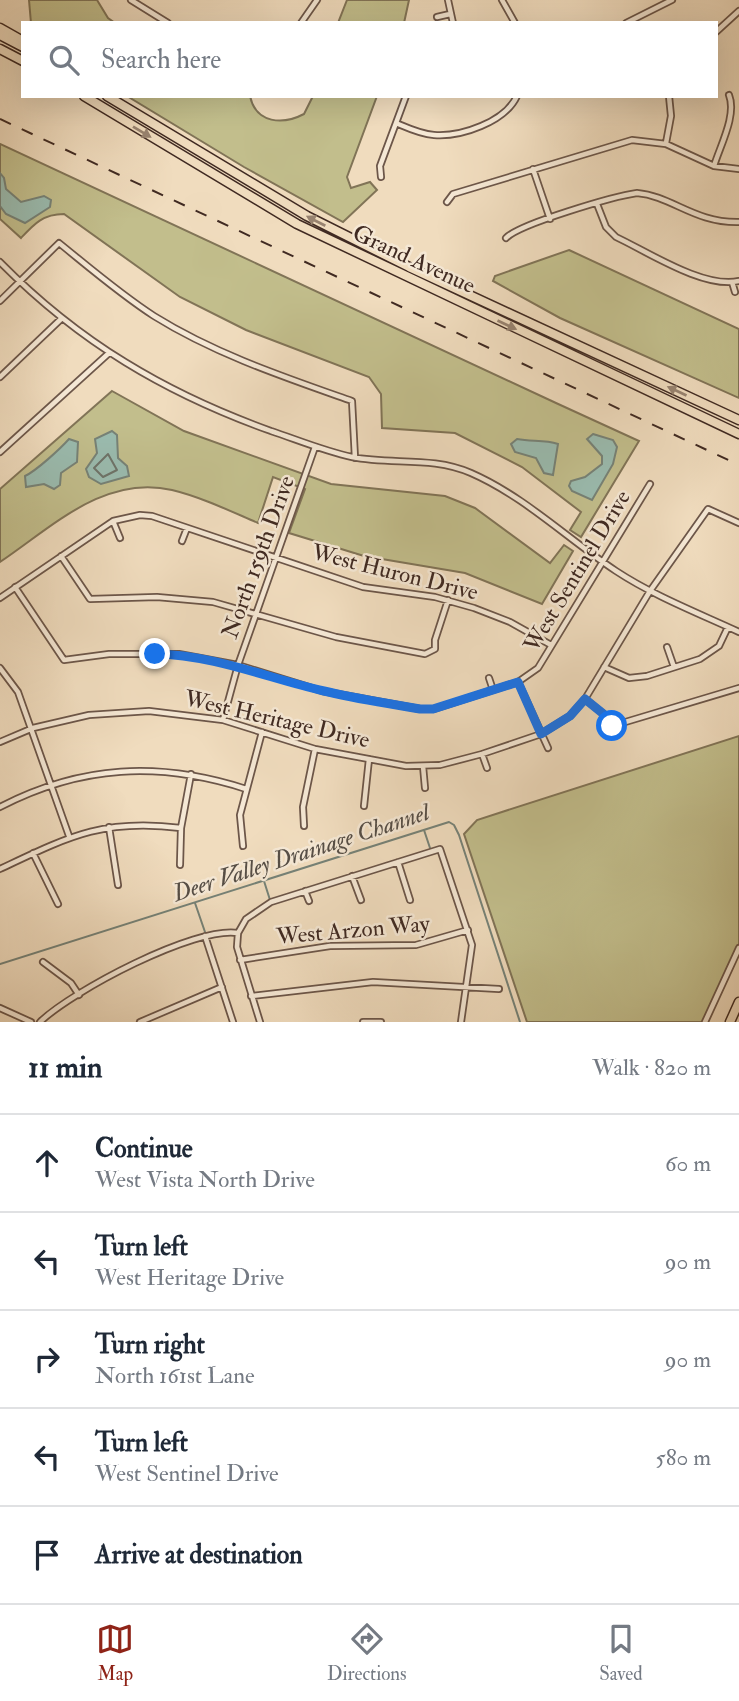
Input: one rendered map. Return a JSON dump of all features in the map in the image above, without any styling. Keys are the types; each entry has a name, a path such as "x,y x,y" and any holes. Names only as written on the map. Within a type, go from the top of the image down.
{"highway":[{"path":"0,28 21,40"},
{"path":"0,35 21,46"},
{"path":"0,49 21,60"},
{"name":"Grand Avenue","path":"87,98 297,224 739,434"},
{"name":"Grand Avenue","path":"110,98 240,179 330,228 739,420"},
{"path":"730,1022 739,1002"}],"street":[{"path":"131,0 165,21"},
{"path":"303,21 317,0"},
{"path":"448,0 452,21"},
{"path":"502,0 514,21"},
{"path":"630,21 672,0"},
{"path":"718,31 739,10"},
{"path":"437,17 450,14"},
{"path":"714,166 731,114 733,103 729,95"},
{"path":"381,177 380,166 405,98"},
{"path":"396,123 428,135 451,134 502,115 515,98"},
{"path":"666,144 671,116 669,98"},
{"path":"447,202 453,194 619,142 647,141 666,144 714,166 739,169"},
{"path":"533,169 550,219"},
{"path":"506,238 512,232 629,194 644,194 706,219 739,222"},
{"path":"597,204 606,227 616,237 704,279 739,281"},
{"path":"0,301 59,243 101,279 154,316 195,339 237,359 352,401 355,458"},
{"path":"0,262 61,319 109,353 208,408 315,447 355,458 421,460 472,473 499,488 602,561 650,591 739,632"},
{"path":"732,282 735,292"},
{"path":"0,377 61,319"},
{"path":"0,452 109,353"},
{"name":"North 159th Drive","path":"223,720 238,665 315,447"},
{"name":"West Sentinel Drive","path":"15,587 64,660 109,654 179,654 238,665 322,691 433,709 518,682 538,668 650,484"},
{"name":"West Heritage Drive","path":"0,742 33,728 89,715 125,711 170,712 223,720 315,748 369,759 424,766 482,754 541,734 570,716 585,699 650,591 708,509 739,523"},
{"name":"West Huron Drive","path":"0,598 113,521 140,515 152,516 275,560 363,587 448,600 510,622 551,645"},
{"path":"113,521 120,538"},
{"path":"182,541 187,528"},
{"path":"61,556 90,599 168,598 213,602 257,612 336,637 425,653 435,649 435,640 448,600"},
{"path":"604,667 629,678 674,667 712,653 724,638 728,627"},
{"path":"667,647 674,667"},
{"path":"1,670 18,692 33,728 69,836"},
{"path":"489,678 493,690"},
{"path":"518,682 548,748"},
{"path":"585,699 606,716 612,726 739,688"},
{"path":"243,845 240,815 262,732"},
{"path":"304,826 303,807 315,748"},
{"path":"482,754 486,768"},
{"path":"364,806 364,785 369,759"},
{"path":"424,766 425,788"},
{"path":"0,807 51,784 116,771 191,774 246,789"},
{"path":"180,865 181,828 191,774"},
{"path":"0,869 69,836 109,827 140,824 181,828"},
{"path":"109,827 118,885"},
{"path":"260,1022 240,960 238,933 246,919 258,908 305,891 440,849 472,944 461,1022"},
{"path":"33,853 58,904"},
{"path":"398,862 410,900"},
{"path":"352,876 361,900"},
{"path":"305,891 309,901"},
{"name":"West Arzon Way","path":"240,960 330,946 416,945 468,930"},
{"path":"40,1022 79,995 141,962 220,931 238,933"},
{"path":"205,936 233,1022"},
{"path":"705,1022 739,948"},
{"path":"43,962 71,983 79,995"},
{"path":"251,996 373,982 499,989"},
{"path":"140,1022 222,987"},
{"path":"0,1008 31,1022"},
{"path":"363,1022 381,1022"}],"shaded area":[{"path":"29,0 97,0 112,21 31,21"},
{"path":"347,0 409,0 404,21 339,21"},
{"path":"130,98 251,98 253,105 264,117 279,121 304,114 312,98 376,98 347,177 351,188 370,182 377,190 343,222 244,167"},
{"path":"0,144 639,441 581,537 570,530 581,512 522,467 455,433 382,428 381,394 369,377 246,330 180,297 64,214 45,218 21,238 0,219"},
{"path":"569,250 739,329 739,398 560,318 493,281 495,276"},
{"path":"112,391 184,431 331,484 445,496 475,508 550,563 564,545 573,551 542,604 465,573 364,556 289,533 305,489 273,477 258,523 205,500 172,490 148,487 124,490 80,507 0,562 0,489"},
{"path":"739,736 739,944 704,1022 527,1022 464,834 477,820"}],"water":[{"path":"0,173 6,189 21,202 44,196 51,200 50,207 25,223 6,214 0,206"},
{"path":"112,431 117,435 118,458 127,466 129,476 101,484 89,477 86,469 97,453 95,439"},
{"path":"593,434 613,440 617,447 613,464 592,500 572,491 569,486 571,481 585,477 602,464 602,456 587,439"},
{"path":"69,439 78,442 77,462 61,473 60,485 54,489 44,484 26,487 25,476"},
{"path":"517,439 558,444 553,475 544,473 536,458 515,452 511,444"}],"waterway":[{"name":"Deer Valley Drainage Channel","path":"0,964 449,822 454,825 459,835 520,1022"},
{"path":"424,830 430,848"},
{"path":"264,881 270,900"},
{"path":"195,903 205,932"}],"railway":[{"path":"0,119 739,465"}],"route":[{"path":"155,654 179,654 238,665 322,691 420,709 433,709 460,702 518,682 541,734 570,716 585,699 606,716 612,726"}]}
